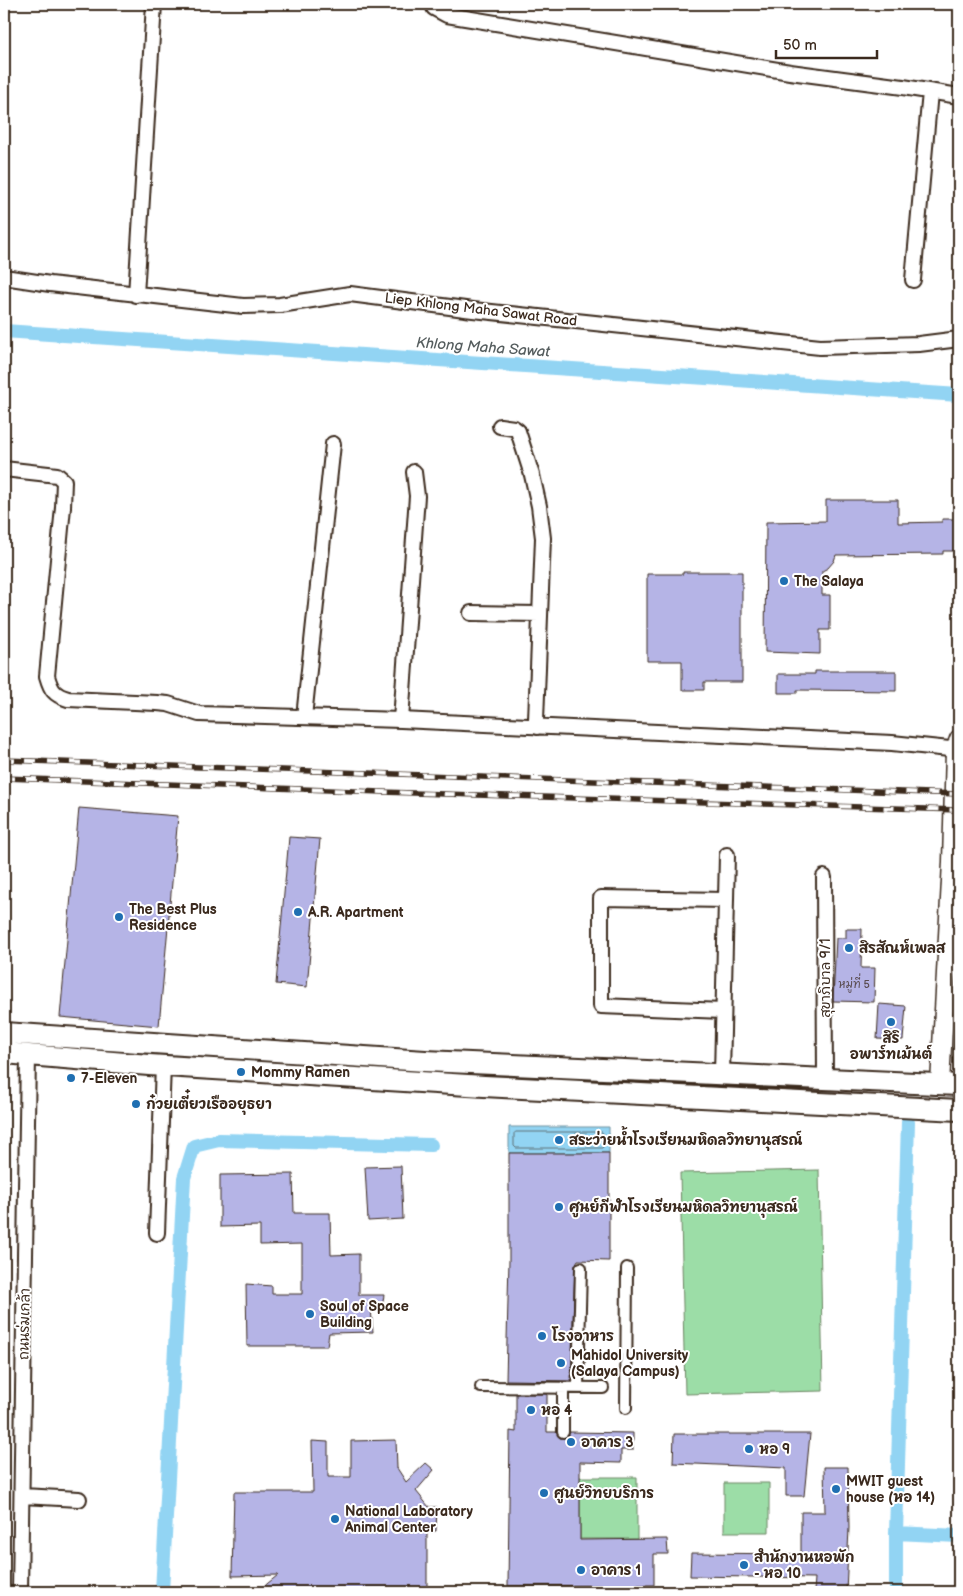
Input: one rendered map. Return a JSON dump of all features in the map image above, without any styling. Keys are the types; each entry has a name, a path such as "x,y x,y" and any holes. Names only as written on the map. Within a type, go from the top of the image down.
{"main road":[{"path":"4,1033 425,1061 950,1085 939,1109"},
{"path":"4,1053 163,1066 625,1094 959,1110"}],"street":[{"path":"136,295 154,4"},
{"path":"433,4 434,8 447,15 790,72 959,96"},
{"path":"913,280 930,92"},
{"name":"Liep Khlong Maha Sawat Road","path":"4,277 136,295 243,306 280,305 350,294 483,311 820,347 919,344 959,339"},
{"path":"500,426 514,428 518,431 532,475 539,506 542,538 537,727"},
{"path":"304,717 333,444"},
{"path":"4,469 57,475 64,481 47,676 52,690 58,696 68,699 162,704 198,714 401,720 958,746 956,831 951,880 950,1085"},
{"path":"401,720 417,496 414,472"},
{"path":"471,612 540,614"},
{"path":"722,1075 727,855"},
{"name":"สุขาภิบาล 9/1","path":"824,877 825,1079"},
{"path":"723,1011 600,1006 601,898 726,900"},
{"name":"ถนนร่มเกล้า","path":"20,1592 28,1055"},
{"path":"157,1232 163,1066"},
{"path":"578,1388 581,1268"},
{"path":"626,1268 626,1408"},
{"path":"481,1387 603,1388"},
{"path":"563,1388 563,1432"},
{"path":"22,1496 79,1498"}],"green space":[{"path":"819,1170 823,1391 685,1394 680,1173"},
{"path":"580,1477 637,1477 637,1539 580,1539"},
{"path":"724,1483 769,1483 769,1532 724,1532"}],"water":[{"name":"สระว่ายน้ำโรงเรียนมหิดลวิทยานุสรณ์","path":"509,1127 609,1127 609,1153 509,1153"}],"building":[{"path":"826,500 898,500 898,523 942,522 942,519 959,519 959,551 943,551 943,554 836,555 828,568 822,571 822,595 830,595 830,630 820,630 820,654 765,652 766,522 826,521"},
{"path":"683,572 742,572 742,682 704,682 704,690 682,690 682,661 647,661 647,574 683,574"},
{"path":"815,671 896,671 896,691 797,690 797,693 778,693 778,674 815,674"},
{"name":"The Best Plus Residence","path":"79,808 178,816 159,1026 60,1017"},
{"name":"A.R. Apartment","path":"289,837 320,839 307,987 276,984"},
{"path":"846,929 862,929 861,968 875,968 874,1002 833,1001 836,938 846,938"},
{"name":"สิริ อพาร์ทเม้นต์","path":"879,1004 906,1006 903,1040 877,1039"},
{"path":"509,1153 609,1153 609,1261 578,1260 575,1265 571,1381 506,1380"},
{"path":"401,1166 403,1219 368,1221 365,1167"},
{"path":"293,1174 294,1213 330,1213 331,1255 359,1254 359,1295 384,1295 382,1308 371,1308 373,1332 329,1333 327,1346 247,1346 246,1284 272,1286 272,1294 302,1294 302,1244 260,1245 260,1226 220,1227 220,1175"},
{"path":"516,1394 547,1394 547,1432 556,1432 560,1438 567,1438 570,1432 633,1433 633,1450 621,1450 621,1463 580,1462 580,1540 667,1539 668,1554 654,1554 654,1585 508,1586 510,1431 516,1432"},
{"name":"หอ 9","path":"674,1434 810,1434 804,1496 786,1496 786,1468 673,1463"},
{"name":"National Laboratory Animal Center","path":"396,1440 397,1468 406,1482 426,1463 434,1470 416,1491 429,1507 437,1507 436,1531 427,1531 427,1592 257,1592 278,1575 232,1576 234,1492 313,1492 312,1441 328,1442 328,1477 351,1477 351,1441"},
{"path":"824,1467 848,1467 849,1528 846,1592 814,1592 815,1578 690,1576 691,1553 801,1554 801,1512 825,1512"}],"waterway":[{"name":"Khlong Maha Sawat","path":"4,331 959,395"},
{"path":"896,1592 896,1533 908,1122"},
{"path":"162,1592 184,1178 194,1146 219,1140 431,1145"},
{"path":"896,1533 959,1536"}],"railway":[{"path":"4,760 959,794"},
{"path":"4,778 959,810"}],"place":[{"name":"The Salaya","path":"784,581"},
{"name":"A.R. Apartment","path":"298,912"},
{"name":"The Best Plus Residence","path":"119,917"},
{"name":"สิรสัณห์เพลส","path":"849,948"},
{"name":"สิริ อพาร์ทเม้นต์","path":"891,1022"},
{"name":"Mommy Ramen","path":"241,1072"},
{"name":"7-Eleven","path":"71,1078"},
{"name":"ก๋วยเตี๋ยวเรืออยุธยา","path":"136,1104"},
{"name":"สระว่ายน้ำโรงเรียนมหิดลวิทยานุสรณ์","path":"559,1140"},
{"name":"ศูนย์กีฬาโรงเรียนมหิดลวิทยานุสรณ์","path":"559,1207"},
{"name":"Soul of Space Building","path":"310,1314"},
{"name":"โรงอาหาร","path":"542,1336"},
{"name":"Mahidol University (Salaya Campus)","path":"561,1363"},
{"name":"หอ 4","path":"531,1410"},
{"name":"อาคาร 3","path":"571,1442"},
{"name":"หอ 9","path":"749,1449"},
{"name":"MWIT guest house (หอ 14)","path":"836,1489"},
{"name":"ศูนย์วิทยบริการ","path":"544,1493"},
{"name":"National Laboratory Animal Center","path":"335,1519"},
{"name":"สำนักงานหอพัก - หอ 10","path":"744,1565"},
{"name":"อาคาร 1","path":"581,1570"}]}
